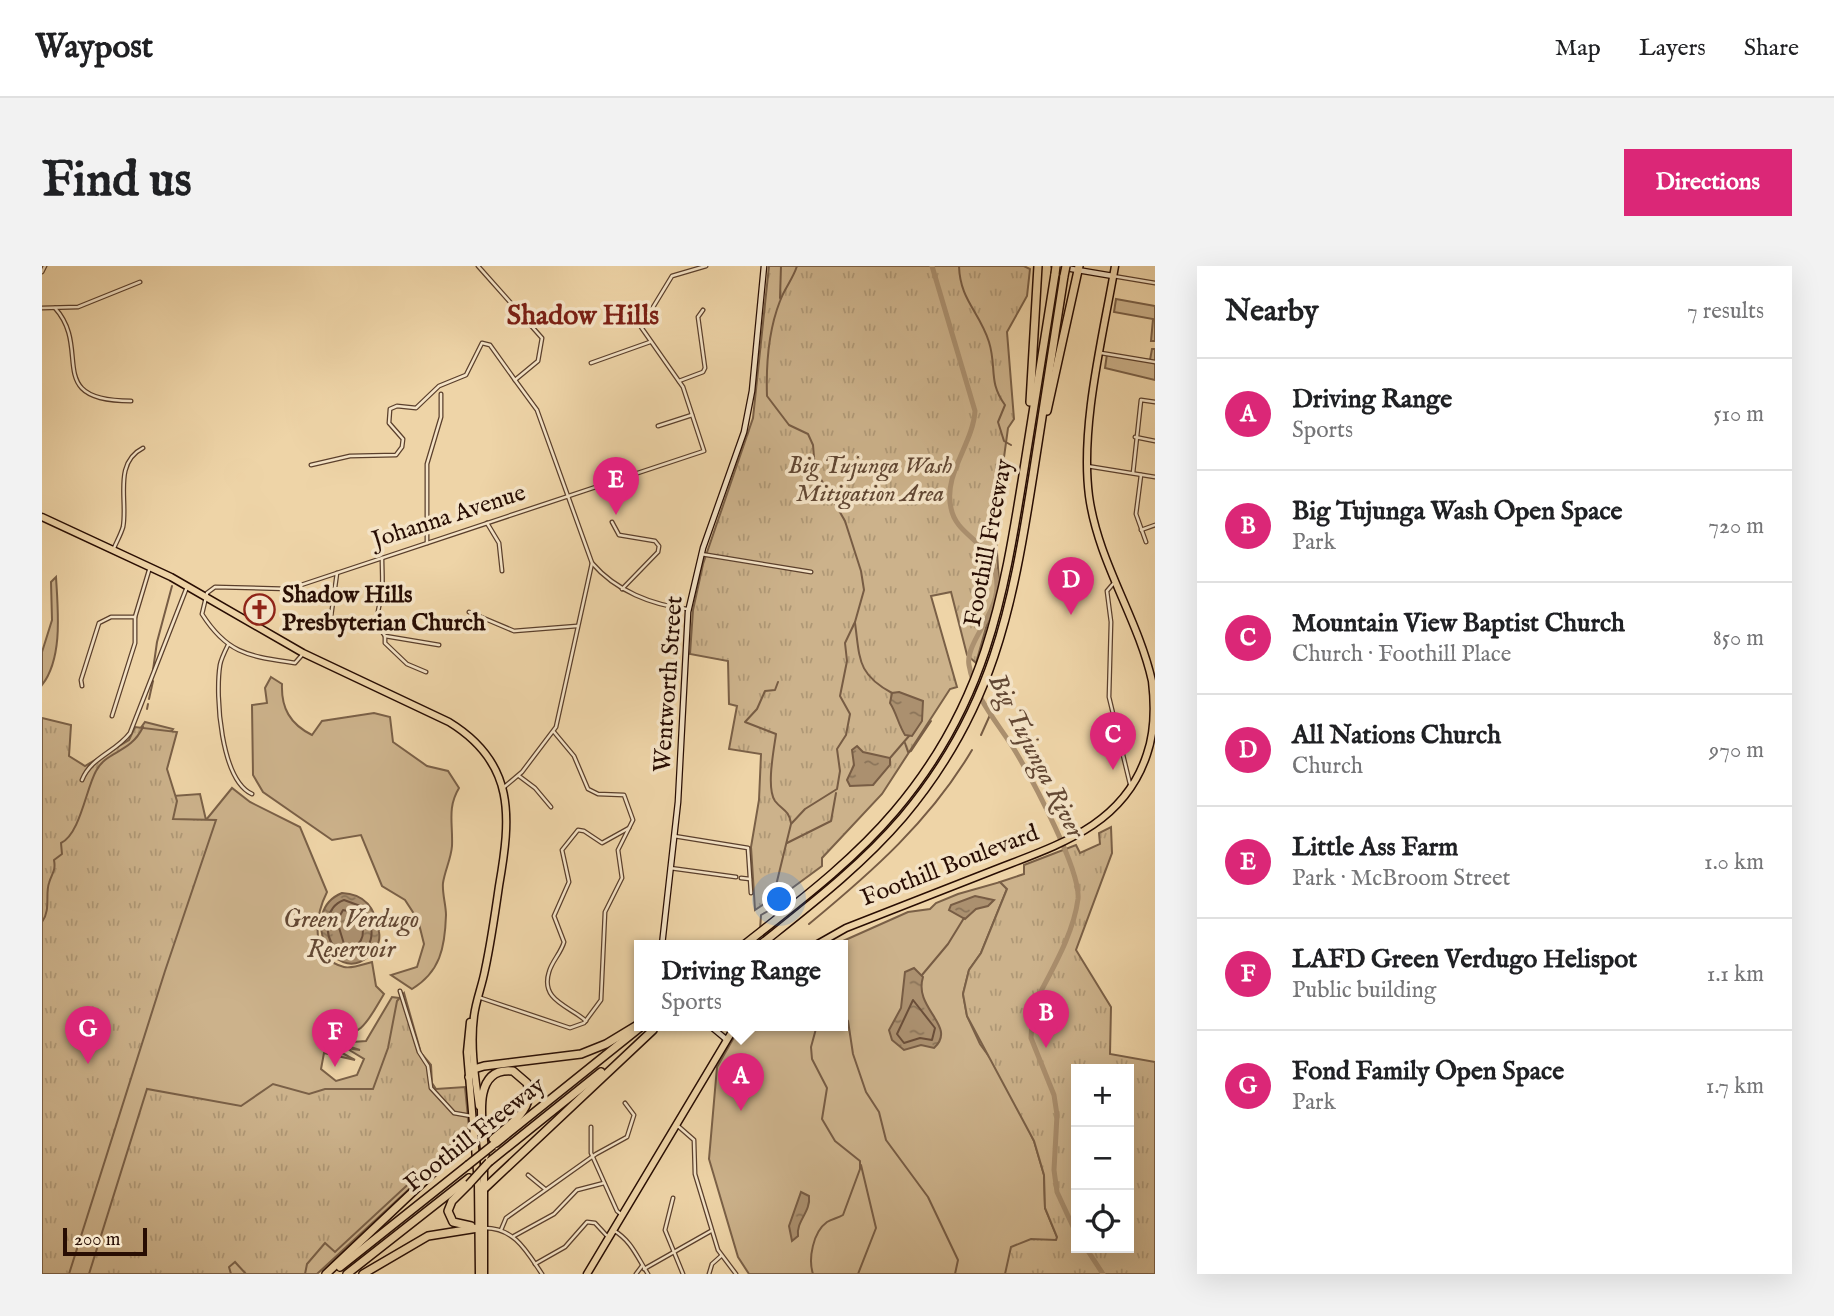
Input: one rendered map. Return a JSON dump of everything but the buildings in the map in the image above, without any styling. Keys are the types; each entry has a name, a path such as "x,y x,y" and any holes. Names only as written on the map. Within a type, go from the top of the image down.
{"highway":[{"path":"1032,417 1030,400 1038,266"},
{"name":"Foothill Freeway","path":"766,940 843,878 887,835 932,778 966,724 999,648 1017,572 1066,266"},
{"path":"1041,421 1047,411 1065,343 1079,268"},
{"name":"Foothill Freeway","path":"750,940 845,863 888,820 931,762 962,712 993,633 1012,548 1055,269"},
{"path":"469,1077 474,1069 581,1054 634,1028"},
{"name":"Foothill Freeway","path":"328,1274 634,1030"},
{"name":"Foothill Freeway","path":"347,1274 469,1181 489,1160 652,1031"},
{"path":"485,1188 653,1031"},
{"path":"489,1160 484,1088 496,1073 513,1071 527,1083 528,1101 522,1112 493,1142"},
{"path":"328,1274 475,1133"},
{"path":"469,1181 452,1201 449,1215 456,1224 482,1228"},
{"path":"363,1274 428,1236 482,1228"}],"main road":[{"name":"Wentworth Street","path":"663,940 674,836 689,609 701,554 744,432 752,391 764,266"},
{"name":"Foothill Boulevard","path":"825,940 846,928 1084,833 1116,809 1133,786 1149,748 1154,699 1149,671 1094,520 1087,466 1115,266"},
{"path":"1055,269 1079,268 1113,276"},
{"path":"42,517 150,567 303,653 457,727 486,755 503,788 508,809 508,836 472,1032 474,1069 489,1160 482,1228"},
{"path":"478,997 468,1032 469,1077 482,1228 482,1274"},
{"path":"716,1031 727,1040"},
{"path":"587,1274 732,1031"}],"street":[{"path":"42,272 45,266"},
{"path":"478,266 542,338 538,361 515,380"},
{"path":"658,426 693,415 679,381 641,330 641,324 672,276 706,266"},
{"path":"1113,276 1155,283"},
{"path":"42,308 78,307 140,282"},
{"path":"55,308 67,322 68,370 78,389 99,401 131,401"},
{"path":"679,381 703,372 705,368 698,317 703,310"},
{"path":"591,363 650,342"},
{"path":"311,465 350,456 396,455 402,447 403,439 388,423 390,409 397,406 416,408 439,386 466,375 482,343 490,345 536,408 592,563 622,589 642,598 689,609"},
{"path":"1101,353 1155,362"},
{"path":"427,543 427,464 440,418 441,394"},
{"path":"1133,473 1140,400 1155,402"},
{"name":"Johanna Avenue","path":"205,597 215,587 282,591 704,451 693,415"},
{"path":"1135,438 1155,441"},
{"path":"112,551 123,527 125,471 132,457 143,448"},
{"path":"1087,466 1155,477"},
{"path":"1142,475 1136,510 1140,530 1146,542"},
{"path":"612,522 618,534 655,541 659,546 658,552 622,589"},
{"path":"487,523 499,543 502,571"},
{"path":"1140,530 1155,525"},
{"path":"701,554 811,572"},
{"path":"382,558 382,590 376,615 385,636 385,643 407,664 426,672"},
{"path":"503,788 519,776 554,732 592,563"},
{"path":"111,716 135,643 135,617 150,567"},
{"path":"329,631 337,573"},
{"path":"1115,583 1107,591 1111,622 1108,688 1126,779 1133,786"},
{"path":"82,780 90,765 123,743 130,733 187,587"},
{"path":"205,597 202,614 228,645 247,655 295,663 303,653"},
{"path":"469,612 514,631 578,626"},
{"path":"82,686 80,680 99,622 111,617 135,617"},
{"path":"385,636 439,646"},
{"path":"228,645 220,665 221,741 242,789 252,794"},
{"path":"478,997 566,1027 578,1027 586,1021 602,996 600,975 605,912 622,878 618,850 633,820 624,795 598,794 588,789 574,756 554,732"},
{"path":"519,776 535,788 551,807"},
{"path":"586,1021 554,999 548,988 549,971 564,944 562,932 554,916 569,883 562,850 578,830 602,843 630,828"},
{"path":"674,836 748,848 751,893"},
{"path":"670,867 736,877"},
{"path":"741,878 750,879"},
{"path":"400,991 419,1052 428,1066 431,1088 456,1114 473,1116"},
{"path":"501,1230 506,1218 545,1189 628,1136 634,1115 625,1103"},
{"path":"678,1126 691,1136 695,1143 695,1174 712,1231 721,1256 736,1274"},
{"path":"591,1127 592,1157 617,1211 622,1215"},
{"path":"528,1175 545,1189"},
{"path":"514,1237 554,1214 577,1190 604,1183"},
{"path":"673,1198 665,1228 683,1274"},
{"path":"535,1264 565,1247 587,1222 594,1223 608,1238"},
{"path":"482,1228 501,1230 514,1237 542,1274"},
{"path":"613,1230 630,1241 648,1274"},
{"path":"636,1274 712,1231"},
{"path":"709,1274 712,1264 721,1256"}],"green space":[{"name":"Big Tujunga Wash Mitigation Area","path":"769,266 1024,266 1030,269 1027,296 1007,332 1014,419 1008,428 995,523 999,582 976,663 967,655 951,592 931,596 957,687 950,689 882,794 822,858 822,866 784,894 782,892 755,910 751,847 759,800 761,754 729,749 737,706 729,704 728,661 690,654 693,610 703,564 753,418"},
{"path":"1116,299 1155,306 1155,341 1151,341 1153,319 1114,312"},
{"path":"1152,349 1155,349 1155,380 1105,368 1107,354 1150,360"},
{"path":"56,577 58,634 53,662 42,685 42,652 52,620 51,582"},
{"path":"271,677 282,684 285,708 304,731 312,735 322,721 374,713 390,717 393,742 427,766 448,771 459,788 452,809 452,846 443,883 446,915 442,948 435,967 412,989 391,975 417,967 424,944 418,920 405,900 382,886 361,835 332,840 263,792 253,775 252,705 267,703 265,688"},
{"path":"42,718 71,725 69,756 85,766 129,740 135,727 177,732 167,769 177,801 173,819 216,820 69,1274 42,1274"},
{"path":"145,722 173,729 153,753 173,796 200,794 206,820 232,788 250,802 300,827 327,892 318,924 320,946 333,962 344,967 372,962 376,986 384,994 358,1030 351,1034 332,1036 331,1047 355,1060 324,1053 321,1069 336,1081 357,1075 364,1059 346,1048 360,1050 338,1043 366,1041 392,997 399,998 422,1071 431,1089 455,1115 470,1120 471,1132 317,1274 42,1274 42,723 74,781 135,736"},
{"path":"1111,827 1112,853 1076,950 1111,1007 1110,1054 1155,1062 1155,1274 1005,1274 1011,1247 1031,1239 1056,1240 1057,1237 1045,1208 1044,1175 1034,1141 967,1016 963,994 969,970 981,953 1007,889 1000,882 1024,874 1024,865 1076,845 1080,853 1100,844 1099,833"},
{"path":"1000,882 1007,889 981,953 969,970 963,994 967,1016 980,1044 1006,1080 1034,1141 1044,1175 1045,1208 1057,1237 1084,1274 749,1274 738,1257 709,1159 717,1067 738,1031 848,1031 848,940 845,940 908,912 930,909 936,903"},
{"path":"404,993 421,1053 431,1065 432,1083 436,1089 465,1087 469,1128 335,1252 325,1243 307,1264 305,1274 246,1274 235,1262 229,1267 231,1274 89,1274 147,1089 241,1106 273,1084 309,1094 325,1089 373,1089 388,1048 397,1001"}],"water":[{"path":"899,692 923,701 922,721 912,736 905,735 890,703 892,693"},
{"path":"857,746 863,752 890,758 890,765 873,785 850,786 847,780 854,765 852,750"},
{"name":"Green Verdugo Reservoir","path":"342,893 357,896 368,904 378,924 379,939 376,948 369,956 356,963 343,962 333,955 325,943 321,929 322,915 329,902"},
{"path":"975,896 994,900 988,906 976,909 965,919 949,910 951,905"},
{"path":"914,968 923,977 924,998 941,1032 940,1040 934,1048 921,1045 904,1050 892,1040 889,1030 901,1008 905,972"},
{"path":"801,1192 809,1196 809,1202 799,1226 798,1236 792,1241 789,1226"}],"waterway":[{"path":"780,298 781,266"},
{"path":"760,930 761,915 770,910 791,824 805,809 837,789 840,771 837,749 846,735 850,714 840,696 847,661 845,643 855,622 864,590 861,571 845,521 815,469 813,445 808,434 789,425 767,396 773,323 797,266"},
{"name":"Big Tujunga River","path":"932,266 975,411 951,483 951,508 961,527 991,559 997,587 992,608 969,657 972,678 982,701 1017,754 1044,804 1064,848 1077,886 1078,899 1071,927 1033,1007 1031,1038 1054,1095 1057,1115 1054,1170 1057,1192 1071,1222"},
{"path":"959,266 966,297 989,342 996,389 1005,405 998,422 1004,441 1011,445"},
{"path":"153,670 157,642 172,586"},
{"path":"855,623 860,656 866,672 892,693"},
{"path":"149,699 153,681"},
{"path":"778,682 775,690 765,691 757,709 745,722 776,734 771,768 772,795 787,813 791,823"},
{"path":"147,709 148,704"},
{"path":"981,735 990,715"},
{"path":"905,743 908,752 911,751 931,721"},
{"path":"42,922 54,860 62,854 61,843 68,838 78,821 96,771 106,759 132,742 143,727"},
{"path":"890,758 909,736"},
{"path":"809,924 877,865 919,823 956,776 972,750"},
{"path":"787,843 831,821 836,793"},
{"path":"922,975 948,944 964,918"},
{"path":"848,1021 853,1054 866,1092 879,1112 886,1140 928,1197 958,1260 955,1274"},
{"path":"813,1274 812,1254 818,1232 827,1222 843,1215 860,1169 860,1161 835,1141 822,1119 827,1088 812,1059 811,1047 815,1031"},
{"path":"858,1274 876,1228 861,1165"},
{"name":"Big Tujunga River","path":"1089,1253 1103,1274"}],"place":[{"name":"Little Ass Farm","path":"616,515"},
{"name":"Shadow Hills Presbyterian Church","path":"259,609"},
{"name":"All Nations Church","path":"1071,615"},
{"name":"Mountain View Baptist Church","path":"1113,770"},
{"name":"Big Tujunga Wash Open Space","path":"1046,1048"},
{"name":"Fond Family Open Space","path":"88,1064"},
{"name":"LAFD Green Verdugo Helispot","path":"335,1067"},
{"name":"Driving Range","path":"741,1111"}],"district":[{"name":"Shadow Hills","path":"583,316"}]}
